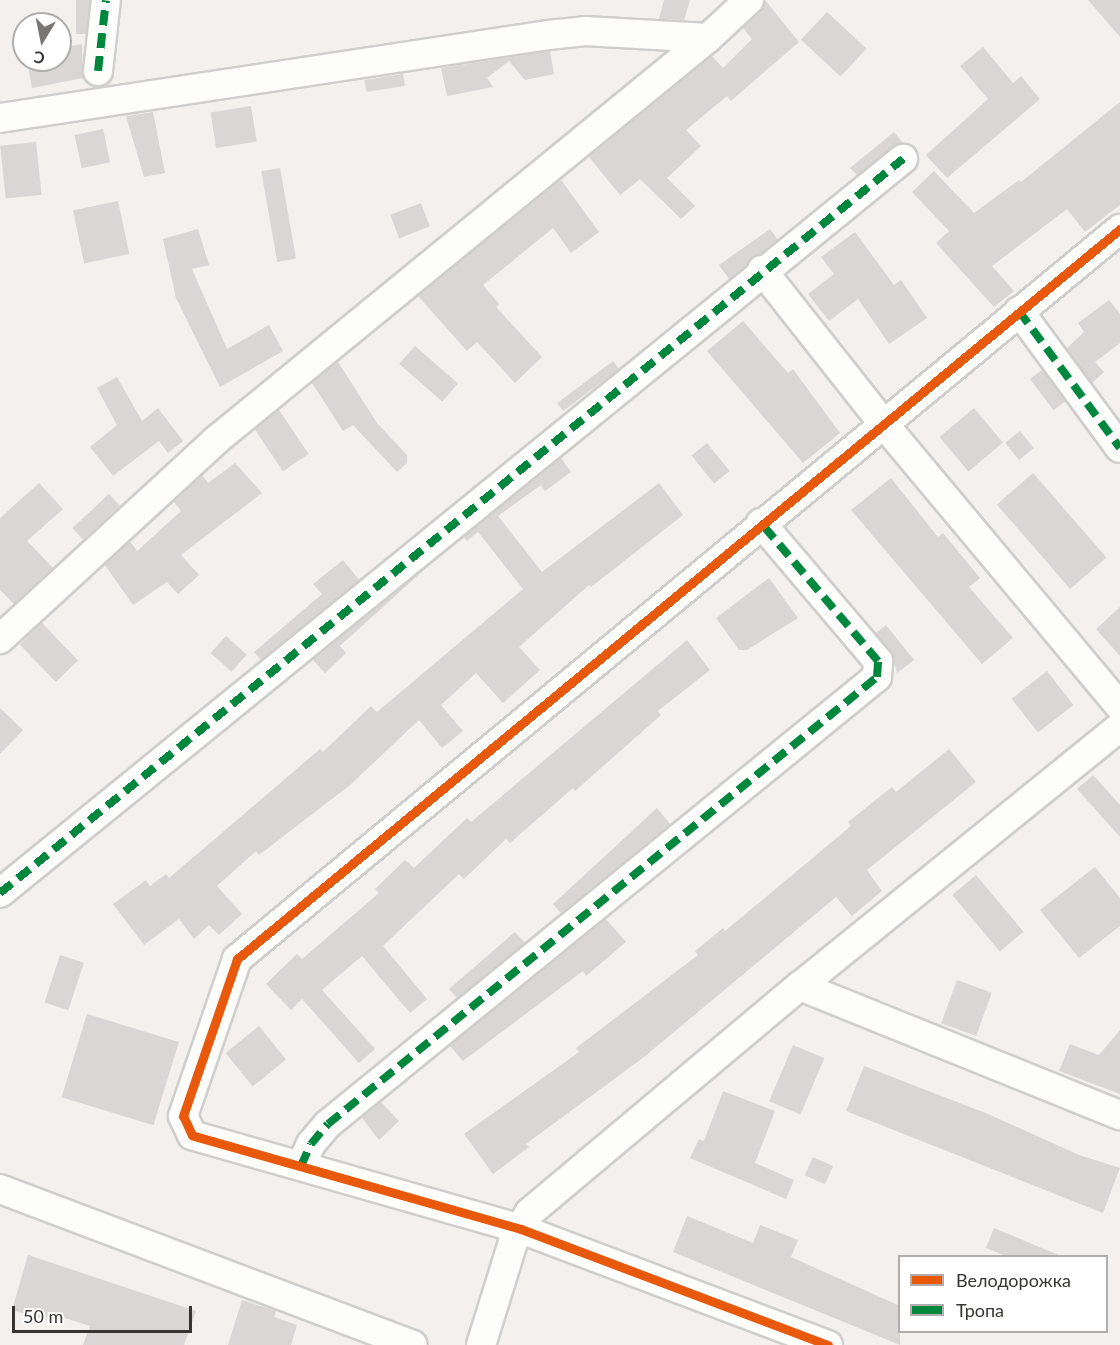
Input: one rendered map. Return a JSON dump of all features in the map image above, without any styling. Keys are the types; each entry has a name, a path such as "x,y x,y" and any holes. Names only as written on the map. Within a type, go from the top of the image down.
{"street":[{"path":"98,71 106,0"},
{"path":"3,630 215,441 708,38 749,0"},
{"path":"0,118 548,35 585,31 708,38"},
{"path":"0,893 762,270 903,159"},
{"path":"828,1345 521,1228 192,1135 183,1116 233,963 882,422 1120,229"},
{"path":"762,270 882,422 1120,707"},
{"path":"1018,311 1120,448"},
{"path":"301,1166 311,1144 328,1124 877,677 878,661 762,523"},
{"path":"481,1345 513,1242 529,1213 800,986 1120,727"},
{"path":"800,986 1120,1116"},
{"path":"0,1189 412,1345"}],"building":[{"path":"76,0 89,0 89,34 76,34"},
{"path":"664,0 690,0 684,20 659,19"},
{"path":"765,0 799,42 731,101 727,96 686,130 701,146 667,178 695,206 681,219 640,179 620,195 589,157 712,56 723,68 752,39 743,28 761,12"},
{"path":"1088,0 1120,0 1120,37"},
{"path":"827,12 866,49 841,77 801,40"},
{"path":"82,44 83,78 32,88 29,72 72,72 72,46"},
{"path":"983,47 1013,83 1021,76 1040,99 947,178 926,155 988,99 960,66"},
{"path":"550,51 554,74 525,80 509,61 487,78 493,87 447,96 441,68"},
{"path":"403,74 405,86 366,92 364,80"},
{"path":"1120,102 1120,205 1085,232 1067,209 992,266 1014,291 994,307 936,243 949,231 912,192 934,171 974,213 1019,180 1021,182"},
{"path":"251,106 257,142 216,148 211,112"},
{"path":"153,112 165,173 144,177 126,116"},
{"path":"103,129 110,162 82,168 75,135"},
{"path":"894,132 903,143 893,146 857,175 850,168"},
{"path":"36,142 42,195 6,198 0,146"},
{"path":"280,168 296,259 277,262 261,171"},
{"path":"561,180 599,232 571,253 553,228 483,285 499,304 496,307 542,357 515,383 477,342 467,351 418,296"},
{"path":"118,201 129,254 84,263 73,211"},
{"path":"421,203 430,226 399,238 390,215"},
{"path":"198,229 209,265 192,269 227,349 269,325 283,351 220,387 176,298 163,239"},
{"path":"770,229 778,240 729,279 719,265"},
{"path":"855,232 894,285 901,280 927,318 889,344 858,299 829,321 808,294 834,274 821,257"},
{"path":"1109,300 1120,314 1120,343 1095,362 1104,372 1092,383 1067,348 1084,332 1078,323"},
{"path":"743,321 788,373 793,369 840,433 803,463 707,351"},
{"path":"415,346 458,383 442,402 399,364"},
{"path":"613,361 619,369 563,411 557,403"},
{"path":"338,362 377,423 407,455 407,463 397,472 353,425 343,431 312,383"},
{"path":"1042,370 1065,401 1053,410 1030,379"},
{"path":"117,377 142,421 158,408 183,441 168,453 159,441 113,476 90,447 117,425 97,388"},
{"path":"974,408 1003,442 968,471 940,437"},
{"path":"279,410 309,454 283,471 253,427"},
{"path":"1020,431 1034,448 1019,460 1005,443"},
{"path":"707,443 730,471 714,484 691,456"},
{"path":"561,458 571,472 545,491 541,485 498,516 542,572 659,483 683,515 591,587 589,585 519,647 540,670 503,703 476,673 441,705 463,731 442,748 419,720 350,785 259,855 256,851 217,886 242,914 219,935 209,925 194,939 179,919 144,945 113,904 146,880 150,886 166,874 169,878 320,749 323,752 371,706 377,712 523,589 478,532 467,541 464,537"},
{"path":"235,463 262,493 181,555 199,575 178,594 167,582 133,605 105,565 130,541 137,551 181,511 174,502 202,475 208,483"},
{"path":"1033,473 1106,558 1070,589 997,504"},
{"path":"891,478 938,537 943,533 980,578 969,587 1013,638 982,664 851,510"},
{"path":"39,483 63,509 27,541 53,568 14,604 0,590 0,518"},
{"path":"109,494 120,506 83,540 72,528"},
{"path":"343,560 359,580 261,660 254,652 322,594 313,584"},
{"path":"426,568 340,646 346,653 325,673 313,660"},
{"path":"769,578 798,618 747,650 739,650 716,618"},
{"path":"1120,607 1120,656 1096,629"},
{"path":"42,623 78,660 56,682 20,645"},
{"path":"886,625 914,660 897,673 891,651 876,633"},
{"path":"226,636 247,655 231,672 211,653"},
{"path":"687,640 710,670 658,711 661,715 575,791 573,788 510,843 506,839 464,879 459,874 383,946 427,999 410,1013 362,956 322,990 375,1049 359,1063 302,999 291,1010 266,984 297,954 302,959 379,893 375,889 405,860 414,868 467,818 471,822"},
{"path":"1047,671 1073,705 1038,733 1012,699"},
{"path":"0,708 23,730 0,754"},
{"path":"949,749 976,782 867,870 882,891 852,916 836,897 644,1057 526,1144 529,1147 493,1174 464,1134 579,1052 576,1048 698,955 695,951 723,928 725,931 851,826 848,822 892,787 896,792"},
{"path":"1093,775 1120,805 1120,837 1077,789"},
{"path":"657,808 670,824 561,913 553,904"},
{"path":"1095,867 1120,898 1120,926 1079,958 1040,910"},
{"path":"976,875 1024,932 1000,952 952,895"},
{"path":"606,919 626,942 586,976 583,971 463,1061 450,1046"},
{"path":"515,932 525,943 457,998 449,989"},
{"path":"60,955 84,963 68,1010 45,1003"},
{"path":"957,980 992,993 976,1036 941,1023"},
{"path":"87,1014 179,1042 153,1125 62,1097"},
{"path":"259,1026 286,1059 253,1086 226,1053"},
{"path":"1120,1030 1120,1094 1059,1071 1070,1044 1099,1055"},
{"path":"793,1045 824,1058 800,1114 769,1101"},
{"path":"864,1066 988,1114 1079,1155 1120,1168 1103,1213 846,1111"},
{"path":"723,1091 775,1111 755,1163 794,1180 786,1199 690,1158 699,1139 704,1141"},
{"path":"381,1102 399,1121 379,1140 362,1118"},
{"path":"813,1157 833,1166 825,1184 805,1175"},
{"path":"687,1216 753,1243 760,1225 798,1240 791,1257 898,1305 900,1345 673,1252"},
{"path":"994,1228 1059,1255 1003,1255 986,1248"},
{"path":"28,1255 196,1311 184,1345 83,1345 90,1326 49,1313 46,1320 12,1310"},
{"path":"242,1300 276,1311 274,1317 297,1325 291,1345 228,1345"}],"marked path":[{"path":"98,71 106,0"},
{"path":"0,893 903,159"},
{"path":"1019,311 1120,448"},
{"path":"301,1166 311,1144 328,1124 877,677 878,661 761,523"}],"cycle path":[{"path":"828,1345 521,1229 192,1135 183,1116 237,959 1120,229"}]}
